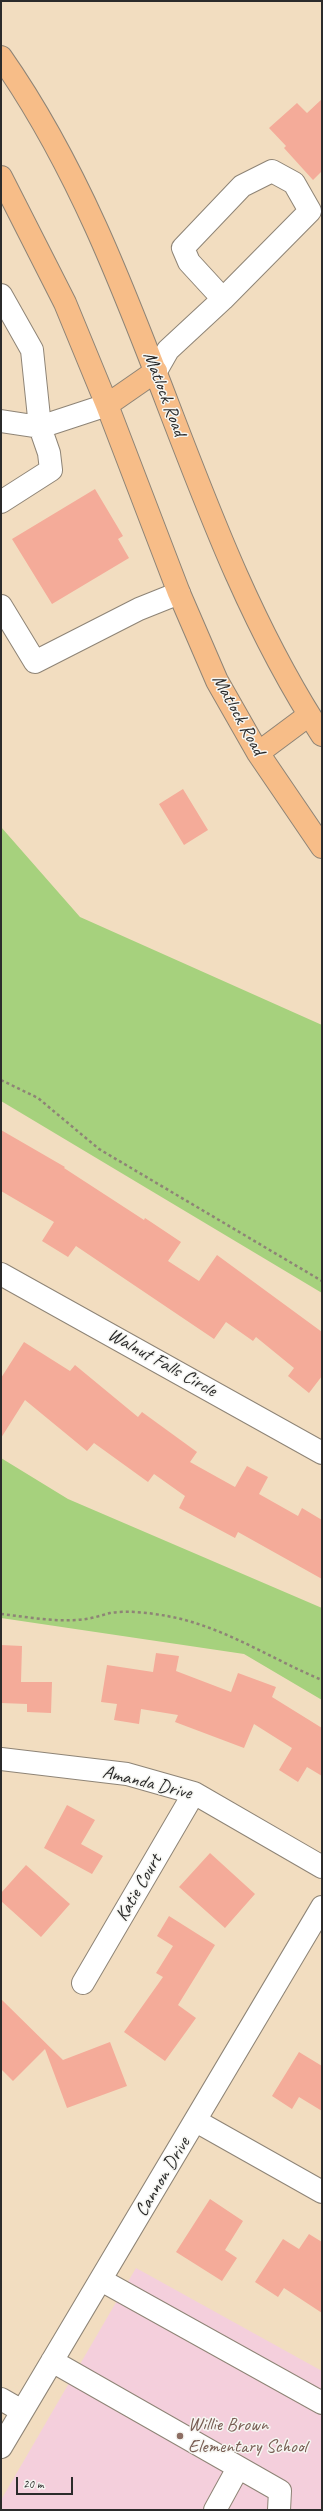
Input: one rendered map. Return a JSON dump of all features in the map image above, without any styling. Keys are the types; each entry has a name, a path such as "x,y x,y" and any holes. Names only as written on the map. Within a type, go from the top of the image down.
{"main road":[{"name":"Matlock Road","path":"1,57 29,96 80,190 156,371 224,548 268,639 309,715 322,735"},
{"name":"Matlock Road","path":"1,177 66,303 179,593 217,681 258,753 322,847"},
{"path":"107,405 156,371"},
{"path":"258,753 309,715"}],"street":[{"path":"156,371 168,350 223,299 310,211 294,183 272,171 242,186 183,248 189,262 223,299"},
{"path":"1,295 32,350 40,427 48,453 51,470 1,502"},
{"path":"1,421 40,427 107,405"},
{"path":"1,606 35,662 139,609 179,593"},
{"name":"Walnut Falls Circle","path":"1,1274 322,1453"},
{"name":"Amanda Drive","path":"1,1759 127,1774 194,1793 322,1867"},
{"name":"Katie Court","path":"84,1983 194,1793"},
{"name":"Cannon Drive","path":"1,2447 322,1907"},
{"path":"196,2121 322,2192"},
{"path":"101,2280 322,2403"},
{"path":"52,2361 280,2491 279,2510"},
{"path":"1,2399 22,2411"},
{"path":"214,2510 238,2468"}],"path":[{"path":"1,1080 38,1098 99,1150 322,1281"},
{"path":"1,1614 58,1621 87,1619 110,1613 168,1616 209,1628 262,1650 293,1668 322,1680"}],"shaded area":[{"name":"Willie Brown Elementary School","path":"136,2268 322,2371 322,2510 1,2510 1,2500"}],"green space":[{"path":"1,827 80,917 322,1025 322,1293 1,1101"},
{"path":"1,1458 68,1499 322,1608 322,1700 244,1654 1,1618"}],"building":[{"path":"322,99 322,171 313,180 284,148 286,146 269,128 297,103 307,113"},
{"path":"95,489 123,536 118,539 129,558 52,604 12,539"},
{"path":"183,789 208,830 184,845 159,804"},
{"path":"1,1130 65,1167 64,1168 144,1220 145,1218 181,1242 168,1261 199,1281 217,1255 322,1332 322,1376 309,1393 288,1376 294,1368 256,1337 253,1341 226,1322 214,1339 76,1246 68,1257 42,1241 54,1222 1,1191"},
{"path":"24,1342 70,1371 75,1365 138,1417 142,1412 197,1452 190,1462 235,1487 247,1466 268,1477 259,1494 298,1516 302,1508 322,1520 322,1579 238,1532 235,1538 179,1508 185,1496 154,1474 148,1482 94,1443 87,1451 25,1400 1,1438 1,1378"},
{"path":"1,1645 22,1646 21,1682 52,1682 51,1713 27,1712 27,1704 1,1703"},
{"path":"156,1653 179,1656 176,1671 231,1692 238,1673 276,1687 272,1697 322,1728 322,1776 307,1767 298,1782 279,1770 292,1748 254,1724 244,1748 175,1722 178,1715 141,1709 139,1724 114,1720 117,1704 101,1702 107,1665 153,1672"},
{"path":"67,1805 95,1820 81,1844 103,1856 92,1874 44,1848"},
{"path":"210,1853 255,1894 225,1928 179,1887"},
{"path":"26,1865 70,1904 41,1937 1,1901 1,1893"},
{"path":"169,1916 215,1945 178,2005 196,2018 165,2061 124,2032 163,1977 156,1973 173,1946 157,1936"},
{"path":"1,1999 63,2060 110,2042 127,2086 67,2108 45,2049 13,2081 1,2069"},
{"path":"299,2052 322,2066 322,2111 299,2097 292,2109 272,2096"},
{"path":"210,2199 243,2221 225,2250 237,2258 222,2281 176,2252"},
{"path":"309,2234 322,2242 322,2313 284,2288 278,2297 255,2282 283,2239 299,2249"}],"place":[{"name":"Willie Brown Elementary School","path":"180,2436"}]}
